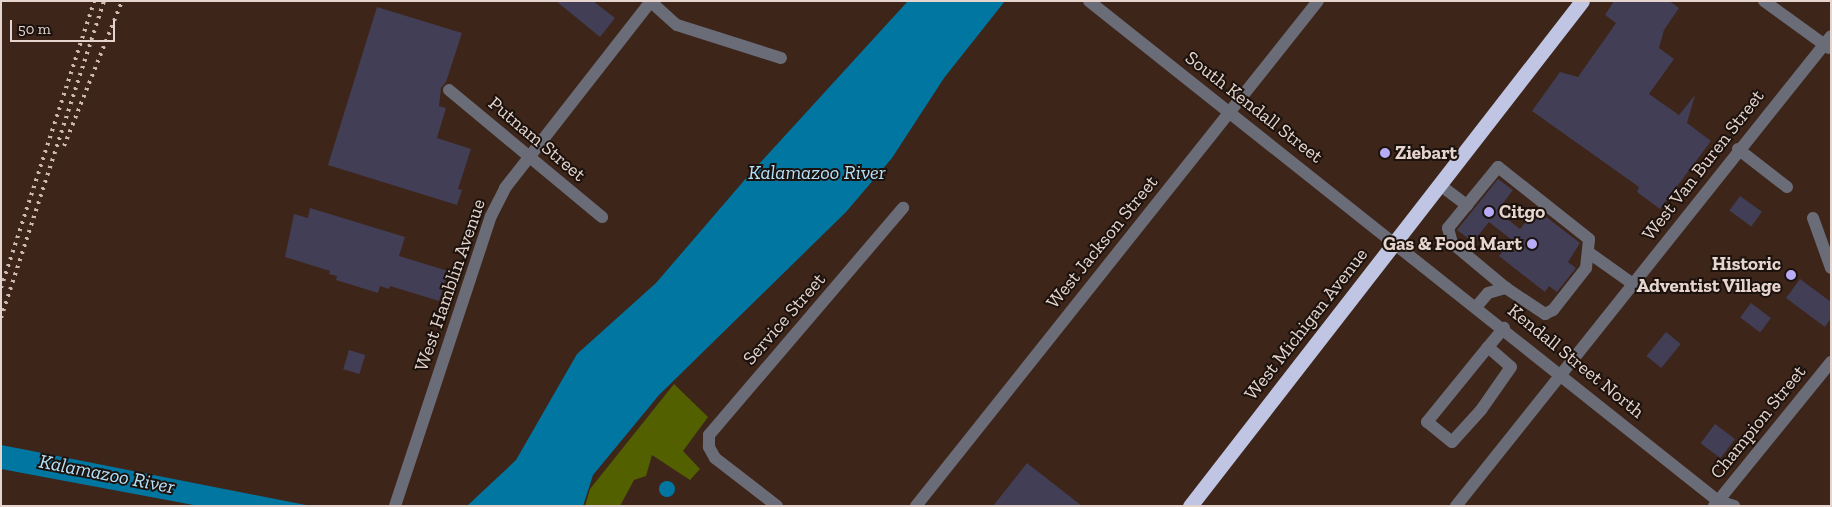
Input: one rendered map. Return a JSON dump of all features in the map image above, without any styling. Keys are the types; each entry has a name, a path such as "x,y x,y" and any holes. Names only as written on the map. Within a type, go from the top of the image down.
{"highway":[{"name":"West Michigan Avenue","path":"1190,506 1582,1"}],"street":[{"path":"651,1 678,25 781,58"},
{"name":"West Hamblin Avenue","path":"396,504 491,216 505,188 531,158 651,1"},
{"name":"South Kendall Street","path":"1089,1 1395,243"},
{"name":"West Jackson Street","path":"916,506 1318,1"},
{"path":"1764,1 1829,43"},
{"name":"West Van Buren Street","path":"1456,506 1738,150 1829,43"},
{"name":"Putnam Street","path":"449,90 602,217"},
{"path":"1738,150 1787,187"},
{"path":"1498,167 1589,239 1586,268 1553,310 1545,314 1535,310 1452,243 1448,228 1467,205 1498,167"},
{"path":"1440,185 1467,205"},
{"name":"Service Street","path":"774,505 715,458 709,446 709,435 903,208"},
{"path":"1813,218 1831,268"},
{"name":"Kendall Street North","path":"1395,243 1562,374 1716,503 1734,506"},
{"path":"1588,252 1632,284"},
{"path":"1476,307 1488,293 1506,288"},
{"path":"1488,347 1511,367 1481,410 1452,442 1427,422 1488,347 1504,328"},
{"name":"Champion Street","path":"1716,503 1831,362"}],"green space":[{"path":"674,384 708,417 683,451 700,469 690,480 652,455 646,476 634,480 620,506 585,506 590,489"}],"water":[{"name":"Kalamazoo River","path":"908,1 1005,1 944,78 892,158 846,212 659,395 593,475 583,506 467,506 516,460 577,354 656,283 748,176"},
{"path":"1,445 311,506 199,506 1,469"},
{"path":"664,481 670,481 675,486 673,495 664,497 659,492 659,486"}],"building":[{"path":"556,1 593,1 615,18 600,37"},
{"path":"1614,1 1669,1 1679,8 1664,30 1659,48 1674,59 1649,94 1679,115 1695,95 1687,123 1711,141 1660,209 1637,192 1639,187 1532,111 1560,72 1578,77 1616,23 1605,15"},
{"path":"377,7 462,33 446,82 441,88 439,106 446,108 437,138 471,149 458,189 462,190 457,205 328,165"},
{"path":"1498,179 1513,190 1497,211 1520,229 1536,209 1580,243 1568,262 1576,268 1557,292 1549,286 1545,292 1499,256 1512,240 1489,222 1473,242 1457,230"},
{"path":"1740,196 1762,212 1751,226 1729,211"},
{"path":"310,208 405,237 399,256 448,271 439,301 390,286 389,289 380,286 378,293 336,280 337,276 329,274 330,271 285,257 294,214 308,218"},
{"path":"1800,279 1831,302 1831,318 1825,327 1786,298"},
{"path":"1751,303 1771,318 1760,332 1740,317"},
{"path":"1666,332 1681,344 1661,368 1646,356"},
{"path":"349,350 365,355 359,374 343,369"},
{"path":"1715,424 1735,439 1721,458 1701,443"},
{"path":"1027,463 1082,506 993,506"}],"railway":[{"path":"1,288 94,1"},
{"path":"1,318 104,1"},
{"path":"64,146 122,1"}],"place":[{"name":"Ziebart","path":"1385,153"},
{"name":"Citgo","path":"1489,212"},
{"name":"Gas & Food Mart","path":"1532,244"},
{"name":"Historic Adventist Village","path":"1791,275"}]}
